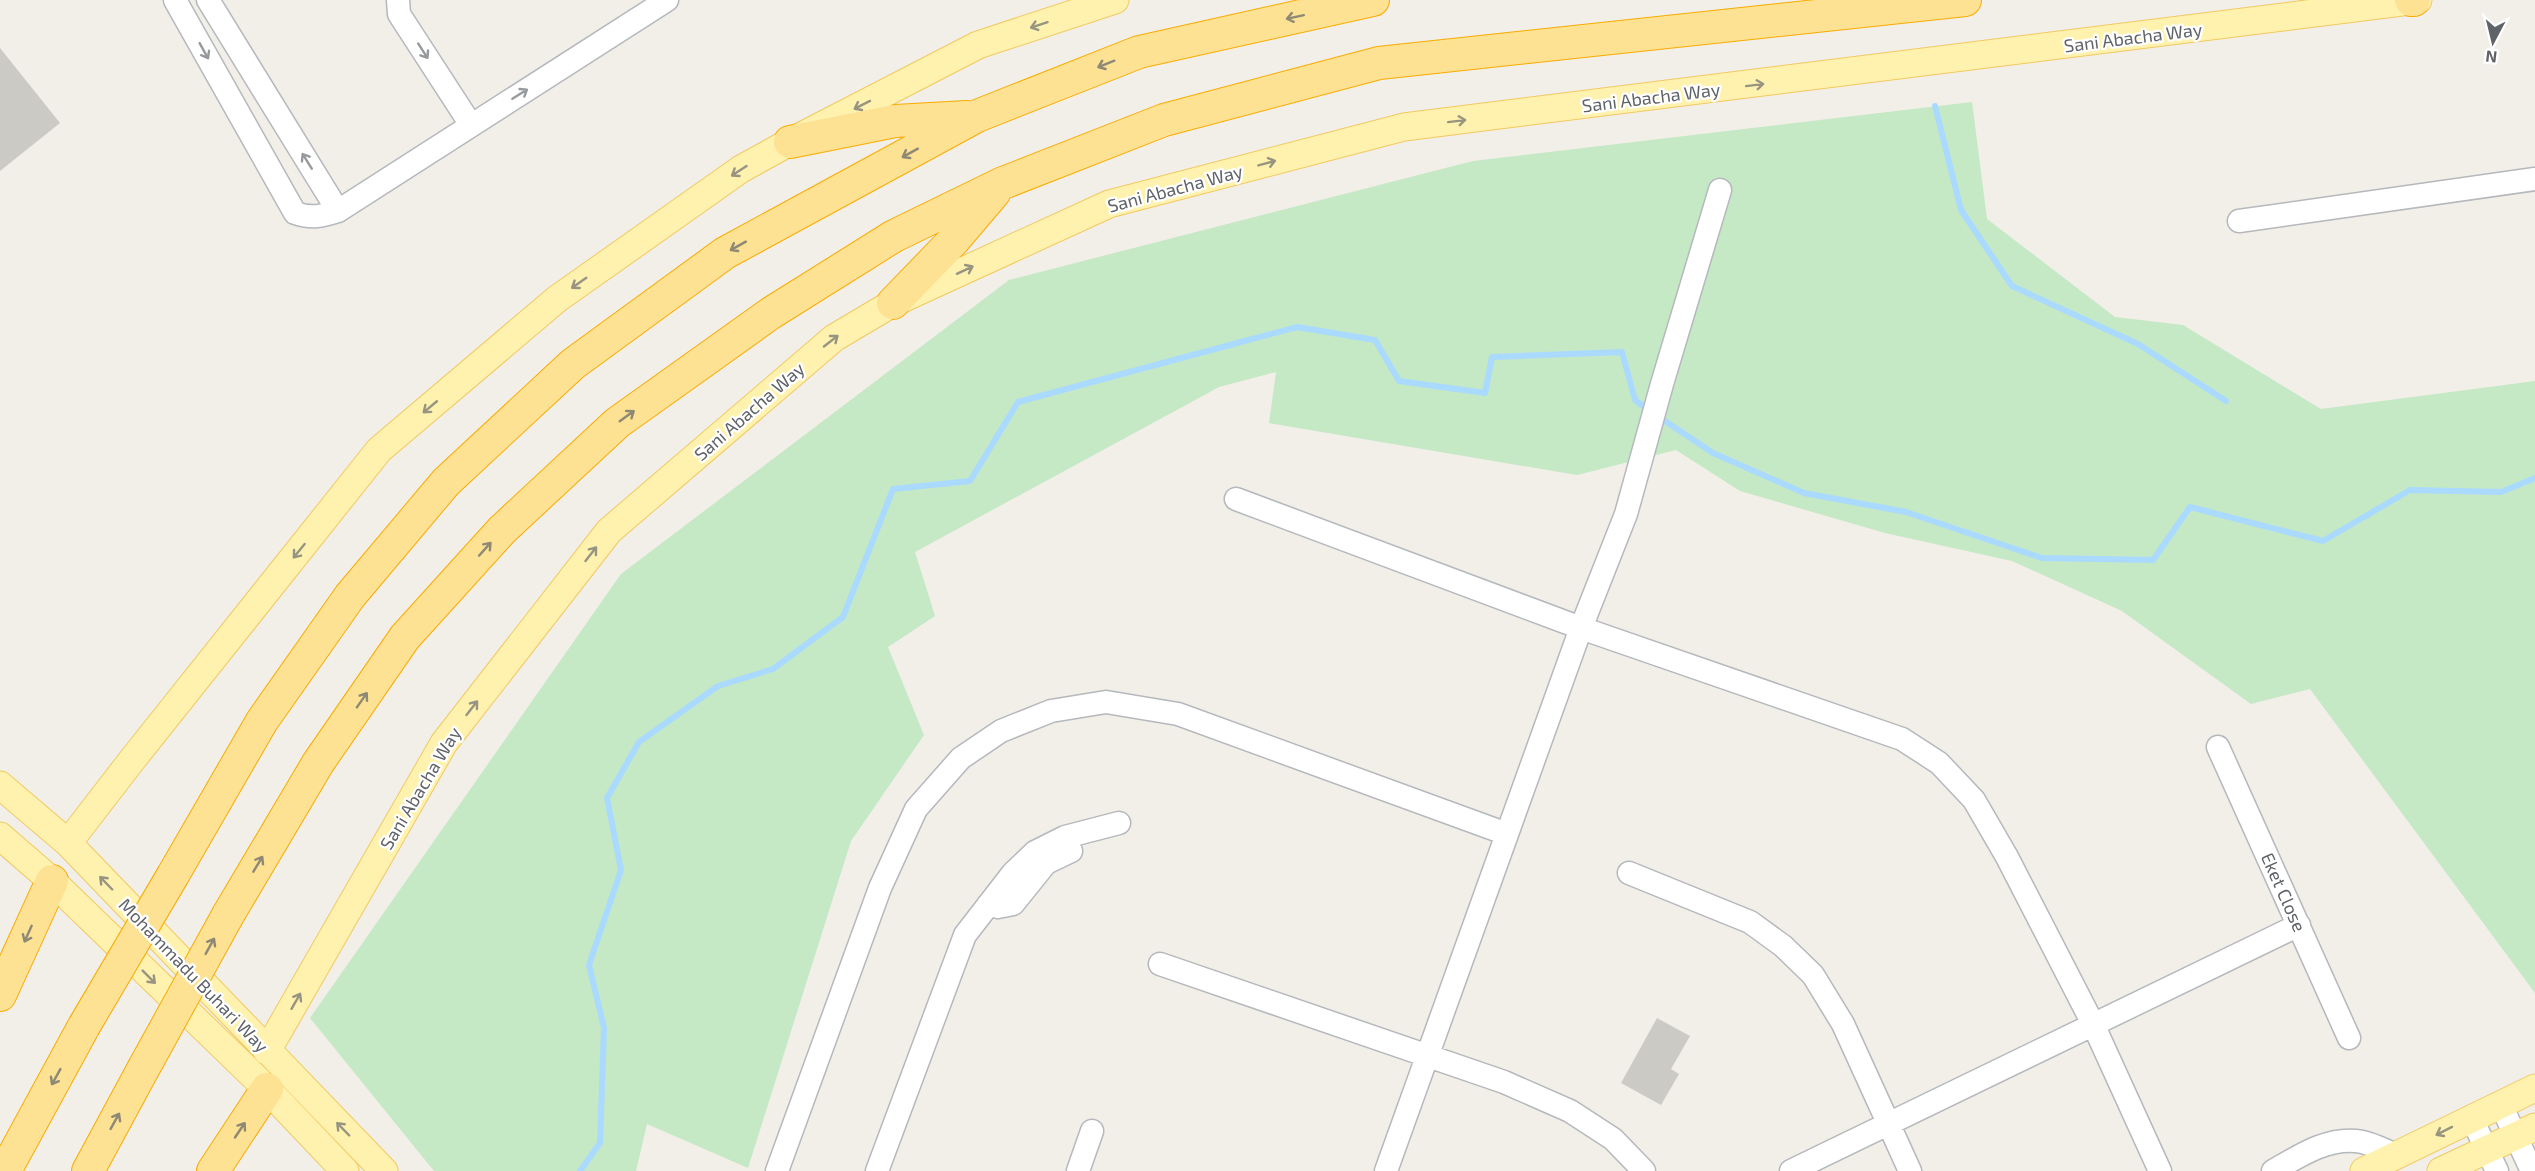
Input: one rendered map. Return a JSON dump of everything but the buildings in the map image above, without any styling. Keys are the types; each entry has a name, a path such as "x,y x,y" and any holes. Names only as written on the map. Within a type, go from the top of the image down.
{"highway":[{"path":"5,1171 84,1026 262,721 350,596 446,482 573,364 725,253 977,116 1139,52 1373,0"},
{"path":"88,1171 228,915 318,763 405,637 502,530 617,423 771,314 894,236 1003,183 1164,120 1379,63 1965,0"},
{"path":"790,142 895,121 977,116"},
{"path":"893,303 954,240 1003,183"},
{"path":"0,995 52,881"},
{"path":"213,1171 267,1089"}],"main road":[{"path":"68,843 379,450 557,299 741,169 790,142 978,45 1115,0"},
{"name":"Sani Abacha Way","path":"267,1052 444,743 609,531 834,338 893,303 1109,204 1404,127 2414,0"},
{"name":"Mohammadu Buhari Way","path":"0,785 68,843 384,1171"},
{"name":"Mohammadu Buhari Way","path":"0,836 52,881 267,1089 345,1171"},
{"path":"2364,1171 2471,1117 2535,1088"},
{"path":"2441,1171 2491,1160 2525,1132"}],"street":[{"path":"175,0 295,213 308,218 321,217 338,211 667,0"},
{"path":"208,0 338,211"},
{"path":"398,0 399,14 471,125"},
{"path":"2239,221 2535,179"},
{"path":"1386,1171 1581,628 1626,514 1720,190"},
{"path":"1236,499 1581,628 1902,739 1939,763 1974,800 2007,857 2093,1024 2160,1171"},
{"path":"777,1171 880,888 916,808 961,758 1001,731 1051,711 1106,702 1178,714 1507,834"},
{"name":"Eket Close","path":"2218,747 2349,1038"},
{"path":"877,1171 965,935 1013,873 1035,852 1065,837 1119,823"},
{"path":"988,905 999,907 1013,904 1046,863 1081,846"},
{"path":"1629,873 1750,922 1784,946 1813,975 1843,1024 1910,1171"},
{"path":"1791,1171 2300,925"},
{"path":"1160,964 1504,1082 1570,1111 1612,1139 1644,1171"},
{"path":"2500,1103 2525,1132 2532,1171"},
{"path":"2471,1117 2491,1160"},
{"path":"1078,1171 1092,1131"},
{"path":"2272,1171 2320,1146 2337,1142 2357,1141 2396,1155"}],"green space":[{"path":"1972,102 1987,219 2115,317 2183,325 2321,409 2535,381 2535,993 2310,689 2251,704 2122,611 2012,561 1885,533 1740,491 1676,450 1577,475 1269,423 1276,372 1219,387 915,552 935,616 888,647 924,735 851,841 748,1168 647,1124 636,1171 434,1171 310,1018 621,574 1009,280 1473,161"}],"waterway":[{"path":"1935,106 1961,210 2012,286 2138,344 2226,401"},
{"path":"580,1171 600,1143 604,1028 589,965 621,870 607,798 639,742 718,686 773,669 843,617 893,489 970,481 1018,402 1297,327 1375,340 1399,381 1485,393 1492,357 1622,352 1635,400 1650,411"},
{"path":"1659,417 1713,453 1804,493 1906,512 2042,558 2153,560 2190,507 2323,541 2410,490 2501,492 2535,478"}]}
